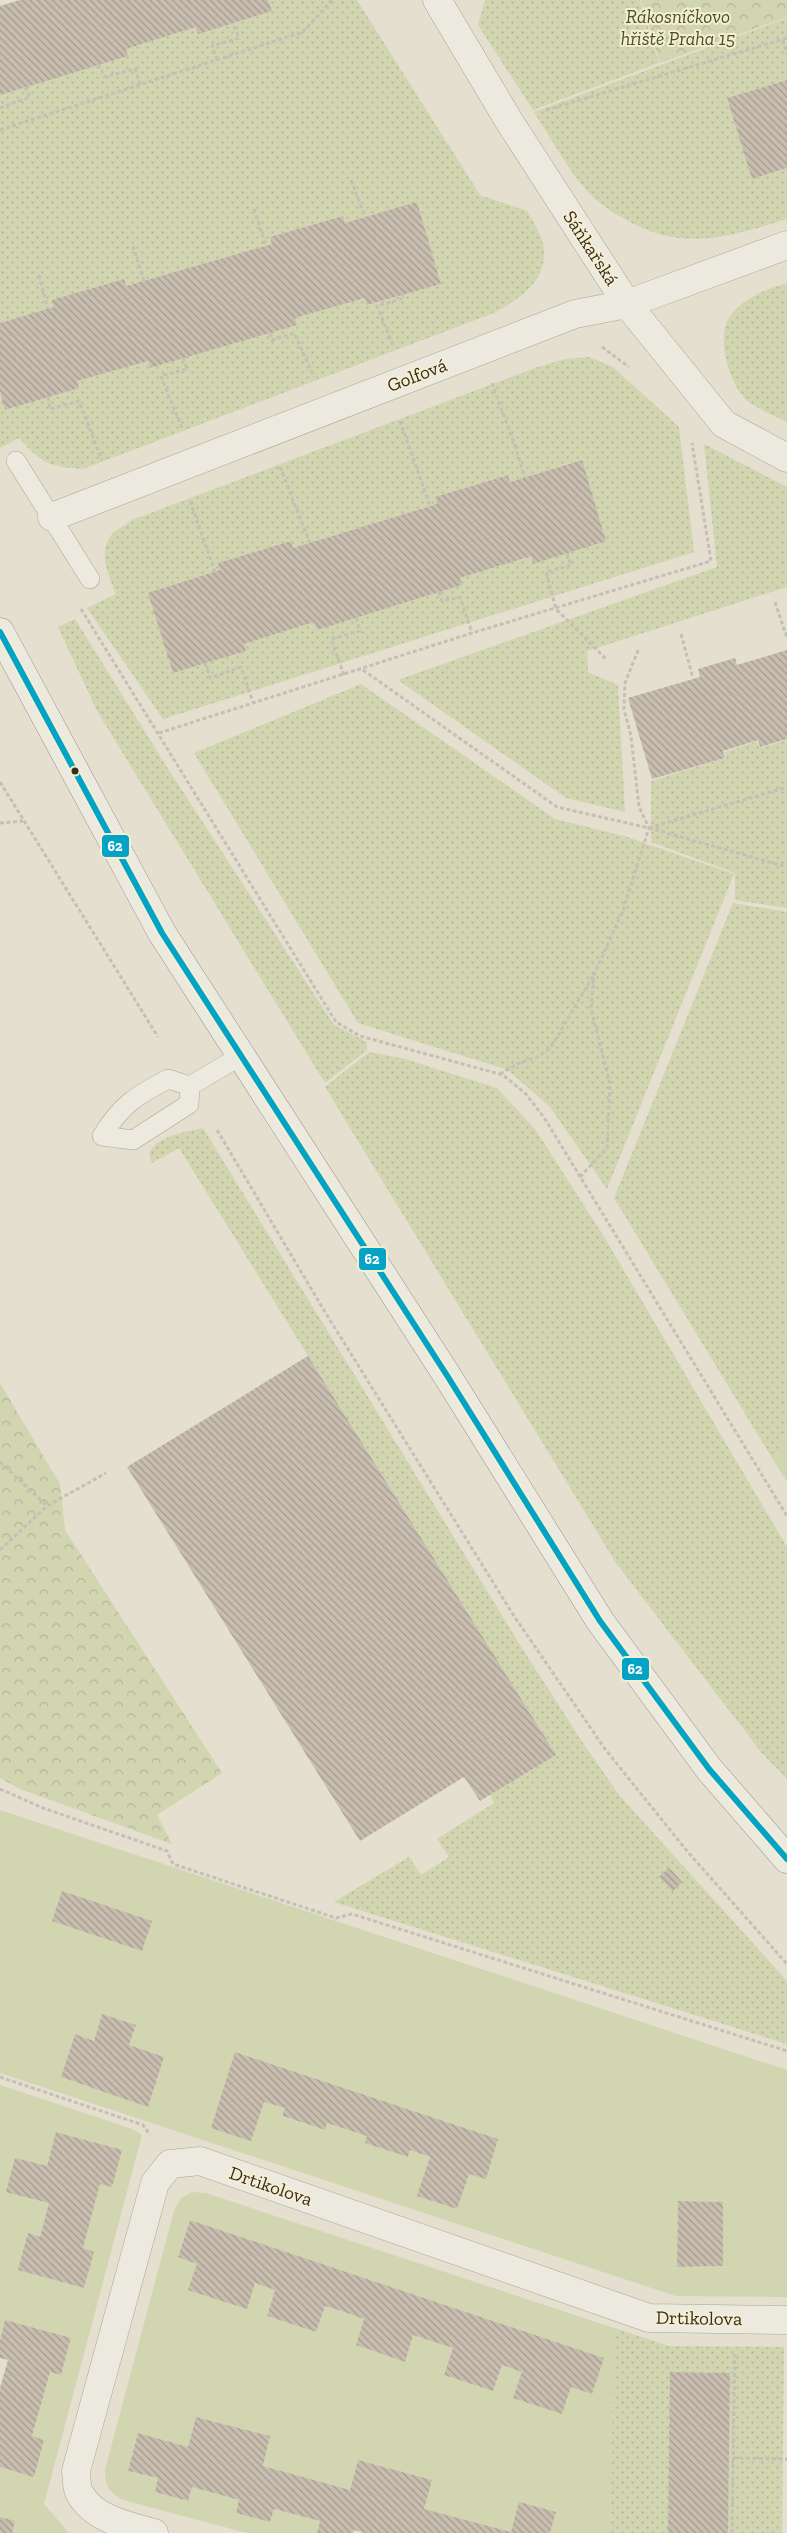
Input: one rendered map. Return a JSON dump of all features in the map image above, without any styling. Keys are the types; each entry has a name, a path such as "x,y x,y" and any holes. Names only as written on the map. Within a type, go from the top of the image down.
{"street":[{"name":"Sáňkařská","path":"437,0 509,121 627,304 724,424 787,458"},
{"name":"Golfová","path":"52,518 575,314 627,304 787,245"},
{"path":"0,632 162,933 448,1377 600,1621 709,1769 787,1859"},
{"name":"Drtikolova","path":"170,2164 200,2161 649,2318 787,2320"},
{"path":"154,2533 124,2524 92,2510 79,2493 76,2472 155,2183 170,2164"}],"lane":[{"path":"16,460 90,578"},
{"path":"190,1086 242,1055"}],"path":[{"path":"0,128 303,32 332,0"},
{"path":"217,60 212,46 239,38 233,23"},
{"path":"545,110 785,39 787,55"},
{"path":"99,64 104,77 135,69 140,85"},
{"path":"0,108 30,97 25,88"},
{"path":"351,180 365,217"},
{"path":"254,209 266,246"},
{"path":"133,246 144,281"},
{"path":"39,275 48,309"},
{"path":"394,349 377,306 404,298 403,295"},
{"path":"270,333 272,340 294,333 316,380"},
{"path":"604,348 635,373"},
{"path":"183,431 161,376 187,368 184,358"},
{"path":"490,378 515,444 525,478"},
{"path":"48,397 50,409 79,401 102,461"},
{"path":"397,413 430,506"},
{"path":"159,733 472,633 711,561 690,436"},
{"path":"277,459 310,543"},
{"path":"187,493 215,572"},
{"path":"567,553 572,564 546,572 556,609 606,659"},
{"path":"440,592 442,601 460,598 472,633"},
{"path":"775,602 787,638"},
{"path":"78,604 336,1022 360,1036 499,1074 526,1094 545,1119 787,1516"},
{"path":"344,675 331,639 360,631 356,618"},
{"path":"681,634 693,678"},
{"path":"499,1074 521,1062 538,1057 551,1047 594,975 623,910 649,828 639,807 631,736 624,709 625,684 639,648"},
{"path":"205,664 210,678 241,666 253,702"},
{"path":"363,669 557,807 649,828 787,867"},
{"path":"0,782 158,1037"},
{"path":"649,828 787,787"},
{"path":"0,823 23,821"},
{"path":"580,1177 607,1148 610,1084 591,1009 594,975"},
{"path":"217,1130 324,1312 514,1616 605,1749 687,1852 787,1964"},
{"path":"0,1462 47,1506"},
{"path":"0,1550 47,1506 106,1473"},
{"path":"0,1789 43,1808 167,1851 172,1864 336,1918 352,1914 787,2051"},
{"path":"0,2077 143,2126 170,2164"},
{"path":"732,2533 735,2319"},
{"path":"733,2458 787,2458"}],"green space":[{"path":"268,0 357,0 480,195 527,211 540,235 544,252 543,264 539,275 523,294 502,309 491,314 83,469 62,467 46,462 19,438 0,448 0,391 6,410 78,388 77,381 148,361 150,368 296,325 295,318 365,298 368,305 441,284 417,203 345,223 343,216 270,237 272,244 126,286 124,279 53,300 54,307 0,323 0,95 99,64 126,49 196,27 272,10"},
{"path":"485,0 640,0 659,63 533,110 478,25"},
{"name":"Rákosníčkovo hřiště Praha 15","path":"641,0 787,0 787,17 660,63"},
{"path":"787,18 787,80 727,98 752,179 787,168 787,219 724,236 704,238 665,235 644,229 609,209 587,191 565,162 534,112"},
{"path":"787,283 787,422 753,405 742,395 730,374 726,361 724,335 726,324 731,315 743,303 764,291"},
{"path":"589,357 613,367 679,427 694,552 163,719 87,608 116,594 106,564 105,548 116,530 132,520 535,368 565,359","holes":["581,460 606,541 533,563 531,556 460,578 462,585 317,630 314,622 244,644 246,651 173,673 149,593 220,570 218,563 291,541 293,548 437,504 435,497 507,475 510,482"]},
{"path":"704,444 787,487 787,587 587,651 588,672 618,685 625,812 566,798 398,680 717,567"},
{"path":"75,619 165,764 334,1025 367,1042 367,1050 325,1083 97,711 58,627"},
{"path":"361,684 555,819 624,836 734,874 607,1189 550,1107 508,1070 358,1023 194,753"},
{"path":"787,740 787,908 735,900 735,873 651,842 651,781 726,758 725,752 757,741 760,748"},
{"path":"733,903 787,912 787,1425 775,1463 614,1198"},
{"path":"369,1052 405,1059 497,1088 535,1129 603,1235 787,1547 787,1779 761,1752 616,1563 325,1087"},
{"path":"203,1128 520,1645 585,1746 620,1796 787,1981 787,2044 334,1902 409,1857 421,1875 449,1857 437,1839 494,1803 490,1795 556,1755 179,1148 152,1163 150,1155 152,1148 158,1143 177,1134"},
{"path":"0,1383 60,1484 65,1530 222,1773 157,1815 172,1844 20,1789 0,1778"},
{"path":"787,1425 787,1482 775,1463"},
{"path":"0,1810 787,2070 787,2297 676,2296 0,2073","holes":["102,2014 136,2025 129,2045 164,2057 148,2106 61,2077 75,2034 94,2041","236,2052 498,2139 486,2178 469,2174 457,2209 418,2196 430,2157 410,2150 408,2157 366,2143 367,2136 327,2123 324,2130 282,2117 285,2108 264,2102","678,2201 723,2202 722,2266 677,2267"]},
{"path":"0,2085 132,2129 142,2135 44,2504 69,2533 12,2533 0,2517 0,2467 34,2476 44,2440 32,2436 50,2372 61,2375 71,2339 5,2321 0,2341","holes":["56,2132 121,2150 112,2186 100,2184 83,2248 94,2252 84,2288 19,2270 28,2234 40,2237 58,2173"]},
{"path":"192,2192 206,2193 614,2328 610,2533 550,2533 556,2512 511,2532 424,2509 432,2480 358,2460 350,2490 263,2466 270,2436 196,2417 188,2447 138,2433 128,2471 158,2478 155,2492 188,2501 192,2487 239,2500 236,2513 270,2522 274,2509 320,2521 317,2533 247,2533 123,2500 114,2494 107,2484 105,2470 174,2211 181,2198","holes":["190,2220 603,2358 592,2394 571,2387 562,2414 522,2372 502,2365 493,2391 444,2375 453,2348 413,2335 404,2362 356,2345 364,2319 325,2306 316,2332 267,2316 275,2290 255,2283 246,2309 197,2264 178,2256"]},
{"path":"614,2328 669,2346 784,2347 782,2533 728,2533 729,2373 671,2372 668,2533 610,2533"}],"building":[{"path":"20,0 268,0 272,11 198,34 196,27 126,49 128,56 0,95 0,6"},
{"path":"787,80 787,168 752,179 727,98"},
{"path":"417,202 441,284 367,305 365,298 295,318 297,325 150,368 148,361 77,381 79,388 5,410 0,391 0,323 54,307 52,300 124,279 126,286 272,244 270,237 343,216 345,223"},
{"path":"582,460 606,541 533,564 531,556 460,578 462,585 317,630 314,622 244,644 246,651 173,673 148,593 220,570 218,563 291,541 293,548 437,504 435,497 508,475 510,482"},
{"path":"787,650 787,739 760,747 758,740 723,751 725,758 652,779 628,698 700,677 698,669 735,658 737,665"},
{"path":"308,1356 556,1755 480,1801 464,1777 360,1841 127,1467"},
{"path":"669,1868 682,1882 673,1891 659,1877"},
{"path":"62,1891 152,1921 142,1951 52,1921"},
{"path":"102,2014 136,2025 129,2045 164,2057 148,2107 61,2077 75,2034 94,2041"},
{"path":"235,2052 498,2139 486,2179 469,2174 457,2209 417,2196 430,2157 410,2150 408,2157 365,2143 367,2136 327,2123 325,2130 282,2116 285,2108 264,2102 251,2141 211,2128"},
{"path":"56,2132 122,2150 112,2187 100,2184 83,2248 94,2252 84,2288 18,2270 28,2233 40,2237 49,2203 6,2192 15,2158 47,2166"},
{"path":"678,2201 723,2202 723,2266 677,2267"},
{"path":"190,2220 604,2358 592,2394 571,2387 562,2414 513,2398 522,2372 502,2365 493,2391 444,2375 453,2348 413,2335 405,2362 356,2345 364,2319 344,2312 325,2306 316,2332 267,2316 275,2290 255,2283 247,2309 188,2290 197,2264 178,2257"},
{"path":"5,2320 71,2338 61,2375 50,2372 32,2436 44,2440 34,2477 0,2467 0,2388 8,2360 0,2358 0,2341"},
{"path":"670,2372 730,2373 728,2533 668,2533"},
{"path":"196,2417 270,2436 263,2466 350,2490 358,2460 432,2480 424,2509 511,2532 519,2502 556,2512 550,2533 364,2533 354,2530 353,2533 317,2533 320,2521 274,2509 270,2522 236,2513 239,2500 192,2487 188,2501 155,2492 158,2478 128,2471 138,2433 188,2447"},
{"path":"0,2517 15,2521 12,2533 0,2533"}],"transit line":[{"name":"62","path":"0,632 162,933 448,1377 600,1621 709,1769 787,1859"}]}
